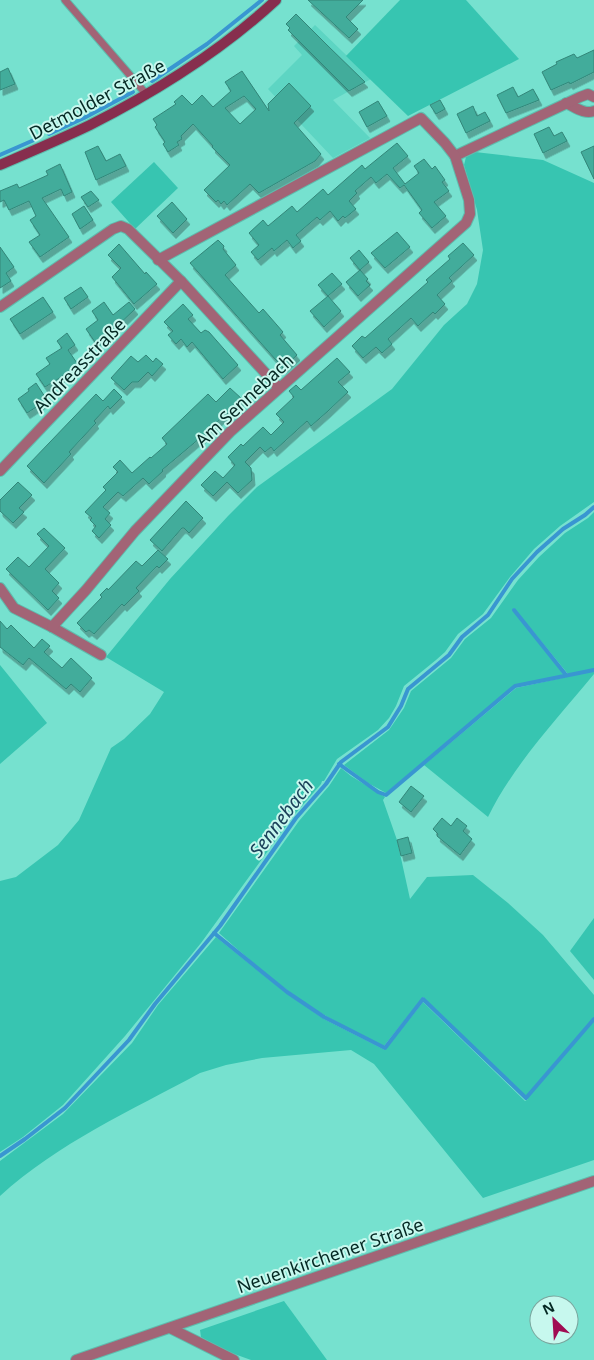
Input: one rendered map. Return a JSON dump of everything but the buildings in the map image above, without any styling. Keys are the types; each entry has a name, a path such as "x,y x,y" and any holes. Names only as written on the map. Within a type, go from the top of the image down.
{"main road":[{"name":"Detmolder Straße","path":"0,165 89,125 146,95 214,50 259,16 276,0"}],"street":[{"path":"455,156 588,94 594,97"},
{"path":"566,104 584,112 590,113 594,111"},
{"name":"Am Sennebach","path":"52,627 86,590 135,531 230,432 466,223 470,214 469,200 455,156 446,143 422,118 158,260"},
{"path":"0,307 113,229 121,226 128,229 181,281 279,388"},
{"name":"Andreasstraße","path":"0,471 181,281"},
{"path":"0,588 14,608 101,655"},
{"name":"Neuenkirchener Straße","path":"76,1360 594,1181"},
{"path":"170,1328 234,1360"}],"lane":[{"path":"65,0 146,95"}],"shaded area":[{"path":"315,25 371,79 333,100 370,138 333,158 268,89 302,55 294,46"}],"green space":[{"path":"400,0 466,0 519,59 408,116 346,56"},
{"path":"475,152 543,160 594,183 594,502 560,526 534,549 510,577 483,614 458,634 445,652 404,686 389,718 378,730 337,759 324,781 294,815 201,943 125,1036 63,1105 23,1137 0,1152 0,881 16,877 58,845 79,820 111,748 124,739 150,714 164,692 106,657 170,579 257,487 392,389 444,325 467,304 477,284 483,250 477,210 464,165 466,157"},
{"path":"154,162 178,188 135,229 111,202"},
{"path":"594,512 594,669 568,674 514,608 513,610 564,675 515,685 386,793 368,783 344,765 389,730 404,708 411,691 451,658 465,639 491,618 518,580 539,557 565,533"},
{"path":"0,665 47,723 0,764"},
{"path":"594,671 594,674 523,760 488,817 424,765 516,688"},
{"path":"341,768 385,797 383,800 397,840 410,899 427,877 473,875 508,903 543,935 594,995 594,1160 483,1198 374,1064 351,1050 262,1058 226,1065 200,1073 96,1128 22,1177 0,1196 0,1161 63,1114 132,1043 158,1005 216,937 286,993 324,1019 385,1050 423,1002 525,1101 528,1099 423,997 384,1046 333,1020 298,998 219,933 299,821 329,786"},
{"path":"594,918 594,980 570,951"},
{"path":"284,1301 327,1360 251,1360 226,1351 201,1337 200,1330"}],"waterway":[{"path":"152,81 207,44 262,0"},
{"path":"49,134 133,92"},
{"path":"0,155 34,140"},
{"name":"Sennebach","path":"0,1156 65,1108 129,1040 155,1004 220,926 296,818 326,784 341,762 388,727 401,706 408,689 449,655 462,637 488,615 512,579 537,552 563,529 594,507"},
{"path":"514,610 566,675"},
{"path":"339,764 378,792 386,795 515,686 594,670"},
{"path":"214,933 287,992 324,1017 385,1048 423,999 526,1098 594,1019"}]}
